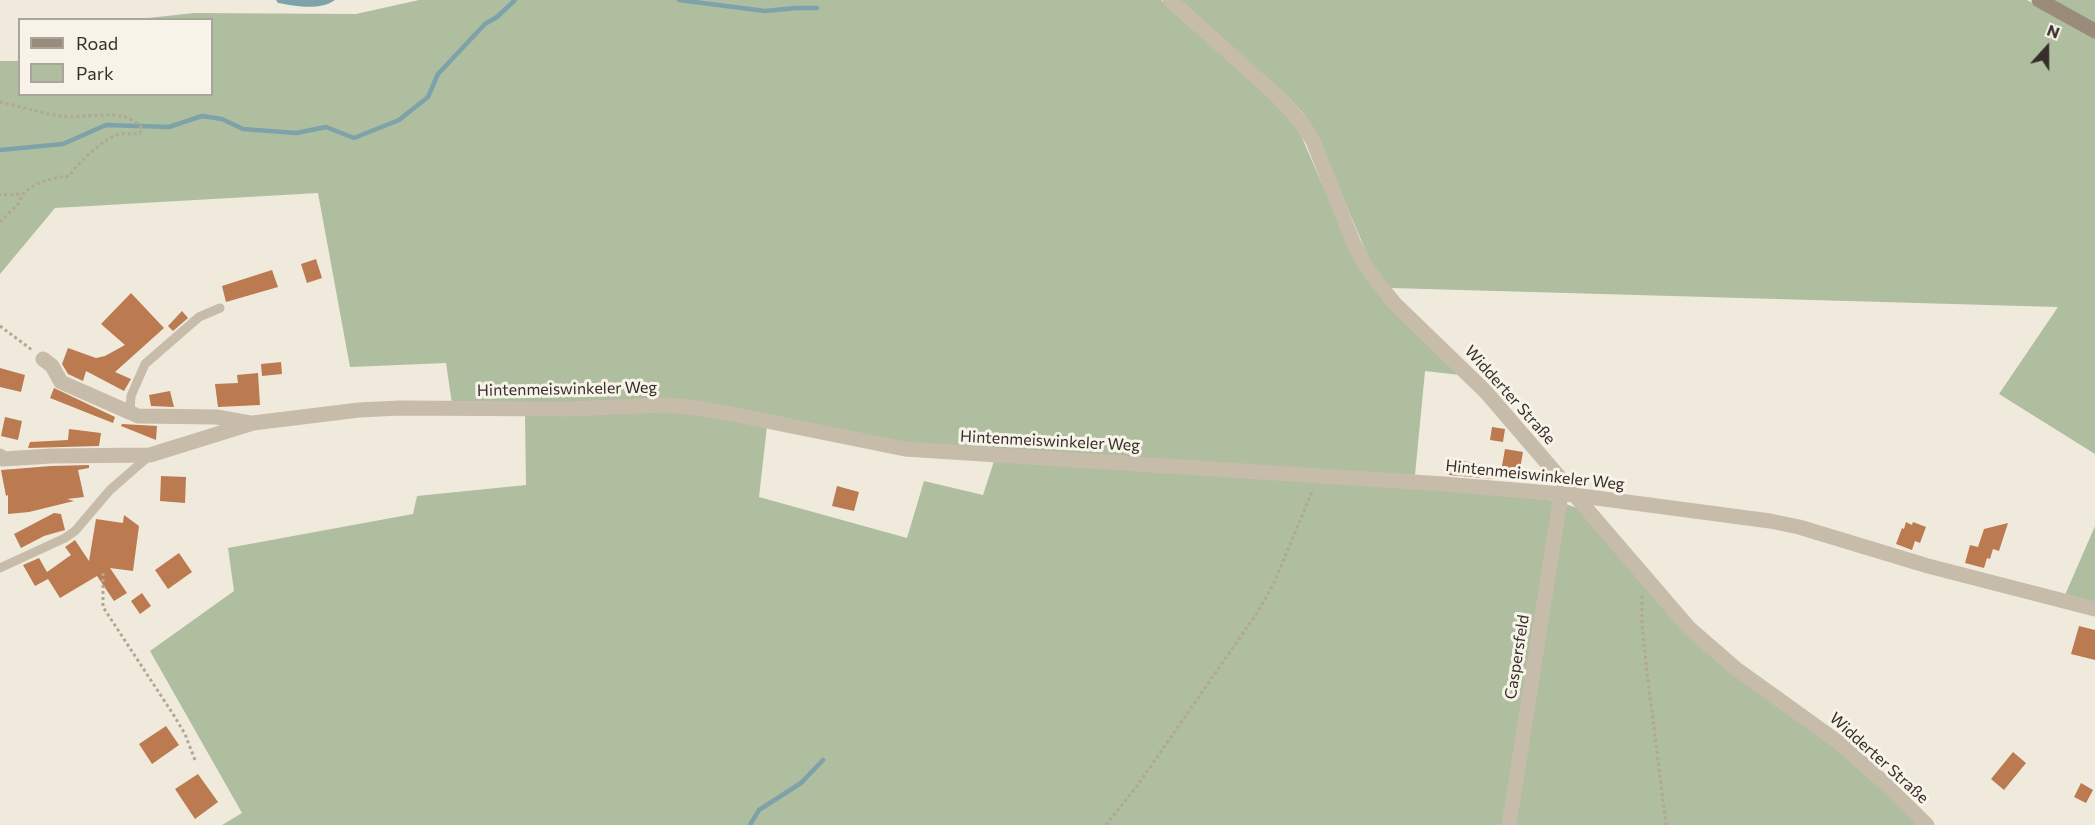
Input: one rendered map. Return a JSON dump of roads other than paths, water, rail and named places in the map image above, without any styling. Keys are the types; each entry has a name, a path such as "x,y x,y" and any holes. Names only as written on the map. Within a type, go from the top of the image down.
{"street":[{"name":"Widderter Straße","path":"1170,0 1274,93 1302,123 1313,141 1353,242 1378,284 1395,304 1486,392 1567,495 1644,576 1689,628 1715,652 1838,742 1927,825"},
{"path":"2039,0 2095,31"},
{"path":"43,358 52,366 61,382 144,417 217,417 253,423"},
{"name":"Hintenmeiswinkeler Weg","path":"0,456 3,459 150,455 253,423 309,415 400,408 546,409 675,406 732,414 905,449 1318,475 1567,495 1749,518 1799,527 1928,566 2095,609"},
{"name":"Caspersfeld","path":"1509,825 1567,495"}],"lane":[{"path":"129,412 133,390 145,364 199,317 220,308"},
{"path":"0,568 65,538 75,531 110,490 150,455"}],"water":[{"path":"276,0 335,0 322,6 307,7 278,3"}],"waterway":[{"path":"0,150 63,144 106,125 169,127 202,116 222,119 243,129 296,133 326,127 354,138 399,120 428,97 438,74 485,24 497,17 515,0"},
{"path":"679,0 765,11 817,8"},
{"path":"750,825 759,810 801,783 823,760"}]}
